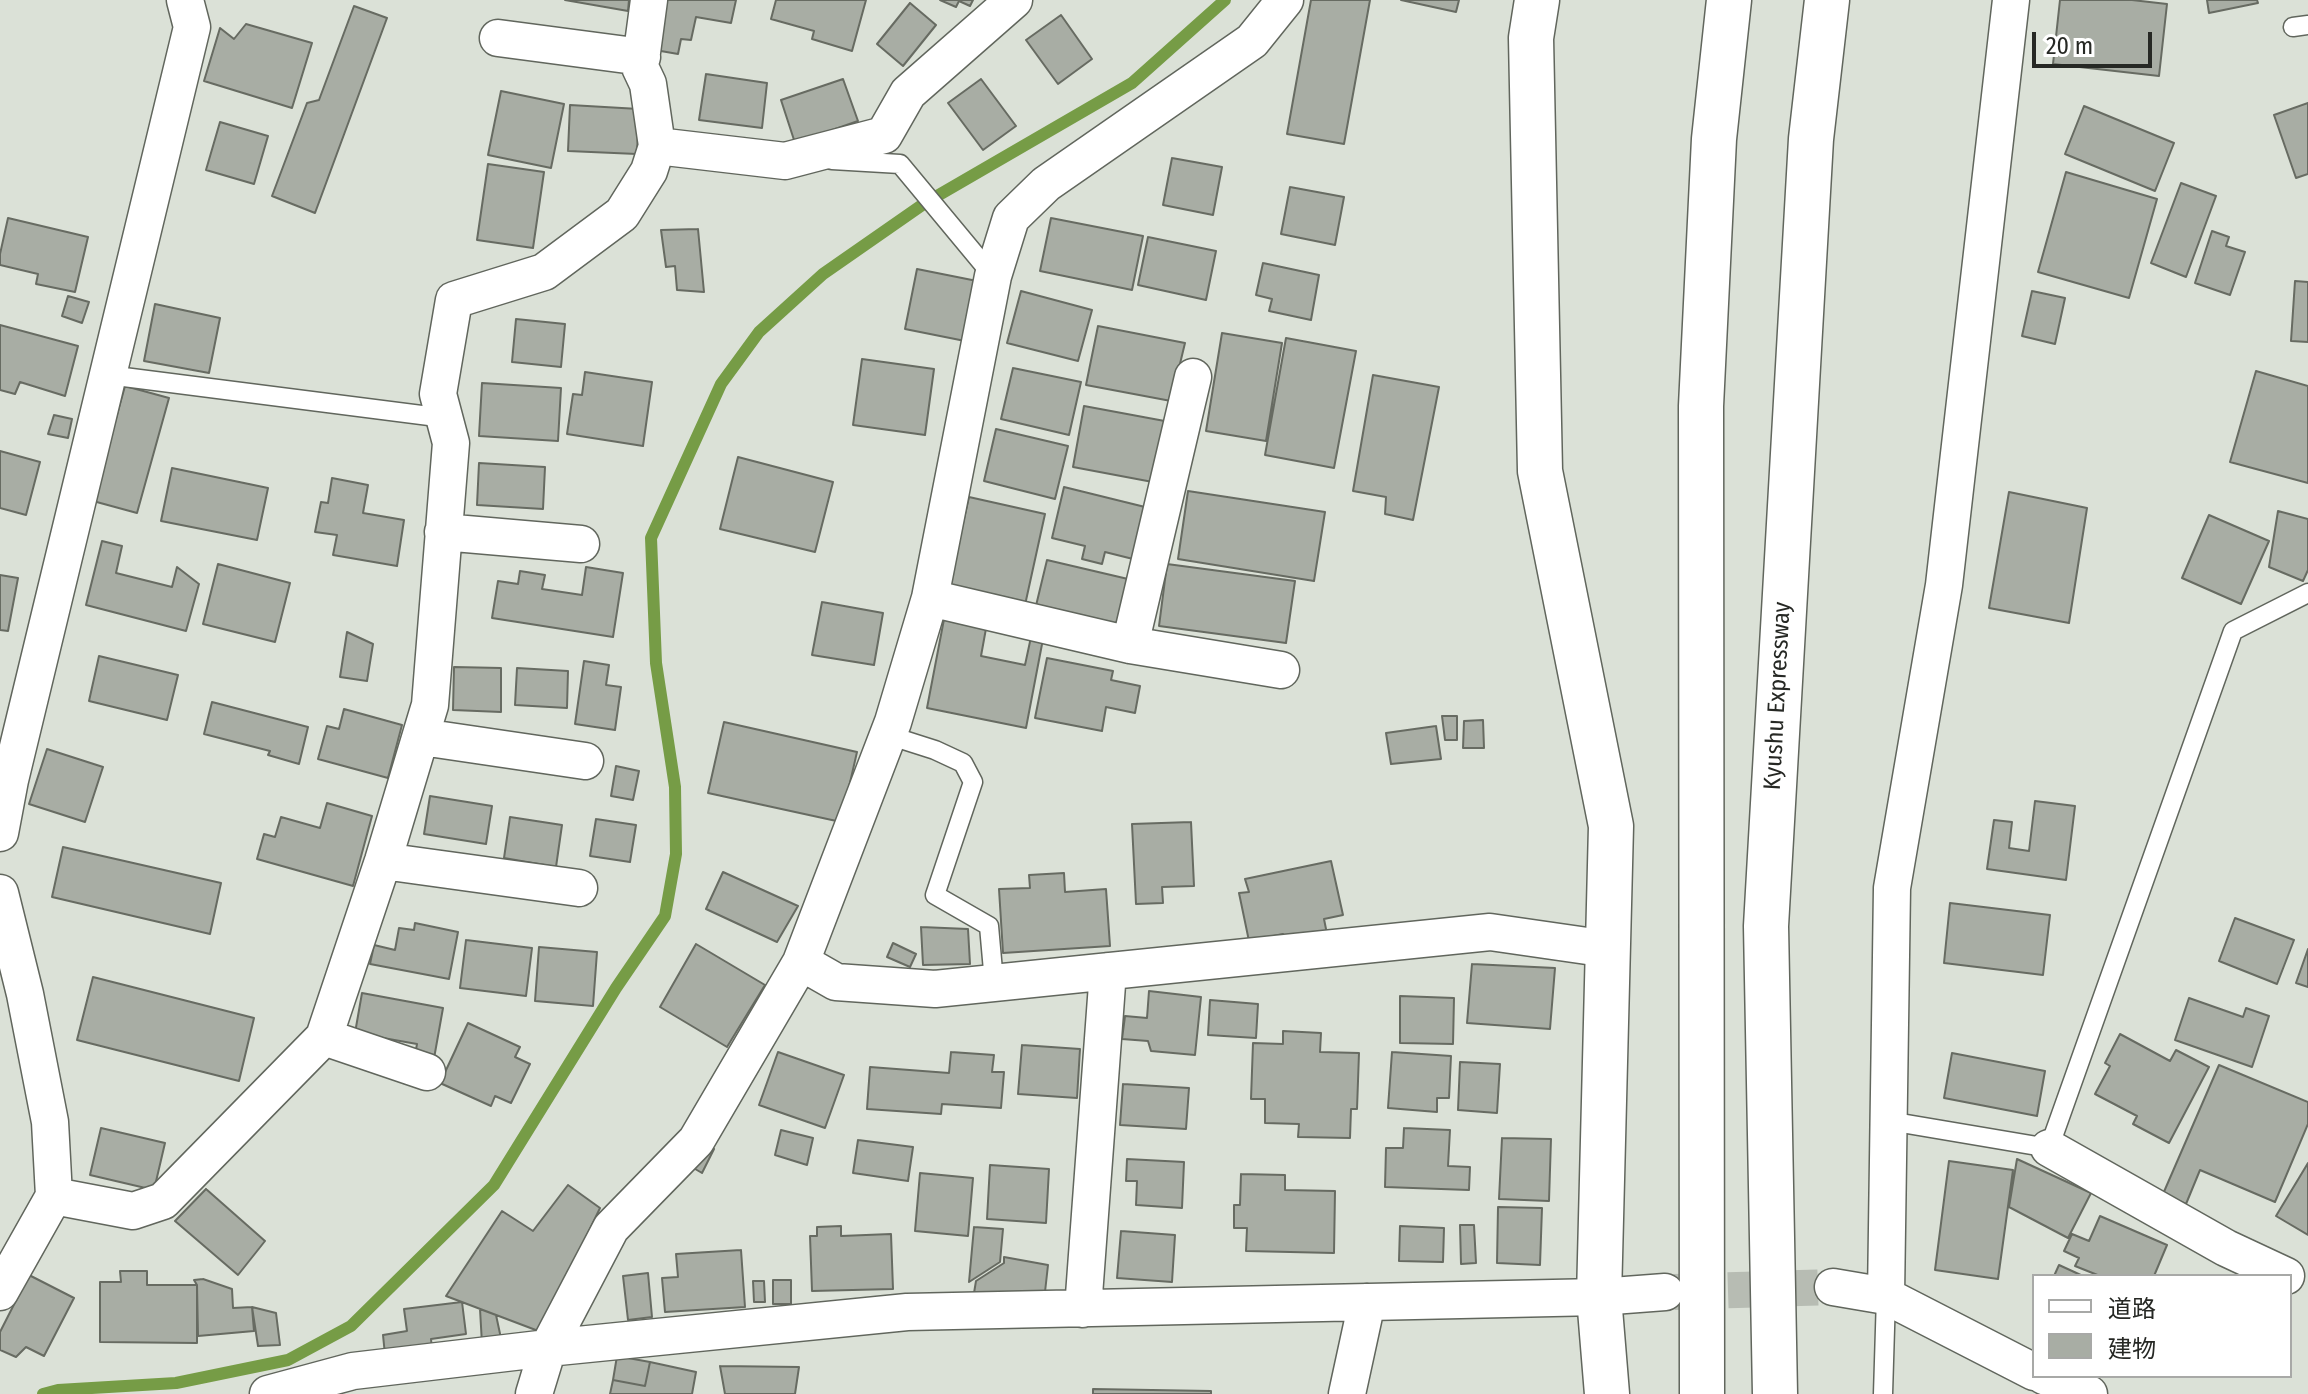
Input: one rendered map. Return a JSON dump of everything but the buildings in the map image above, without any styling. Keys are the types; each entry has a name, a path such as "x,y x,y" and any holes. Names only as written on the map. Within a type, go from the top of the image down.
{"main road":[{"path":"1537,0 1531,38 1540,471 1611,826 1599,1297 1607,1394"},
{"path":"1702,1394 1701,406 1714,139 1729,0"},
{"name":"Kyushu Expressway","path":"1775,1394 1766,926 1811,139 1827,0"}],"street":[{"path":"0,833 10,780 192,27 185,0"},
{"path":"54,1196 133,1211 163,1201 324,1037 383,861 430,705 451,443 438,394 454,300 544,272 622,214 649,171 657,146 648,84 640,67 649,0"},
{"path":"657,146 785,161 884,135 908,93 1014,0"},
{"path":"534,1394 548,1348 611,1228 696,1141 801,962 888,735 930,598 993,276 1011,218 1046,184 1252,41 1285,0"},
{"path":"1886,1296 1892,888 1944,585 2011,0"},
{"path":"498,38 642,57"},
{"path":"1130,645 1193,377"},
{"path":"443,532 581,544"},
{"path":"930,598 1130,645 1281,670"},
{"path":"422,737 585,761"},
{"path":"383,861 579,888"},
{"path":"0,893 25,994 50,1122 54,1196 0,1292"},
{"path":"801,962 836,982 935,989 1490,932 1608,949"},
{"path":"1083,1309 1108,971"},
{"path":"324,1037 427,1072"},
{"path":"2049,1148 2226,1248 2282,1274"},
{"path":"1833,1287 1886,1296 2032,1371"},
{"path":"268,1394 353,1371 907,1312 1599,1297 1665,1292"},
{"path":"1347,1394 1367,1302"},
{"path":"2049,1378 2089,1394"}],"lane":[{"path":"798,158 900,164 993,276"},
{"path":"108,375 445,418"},
{"path":"1889,1121 2049,1148 2233,631 2308,593"},
{"path":"888,735 963,763 973,782 935,895 989,926 994,982"},
{"path":"1883,1394 1886,1296"}],"waterway":[{"path":"43,1394 58,1390 176,1383 288,1360 351,1326 494,1185 616,988 665,916 676,854 675,787 656,663 651,538 721,384 759,332 823,274 925,203 1132,83 1225,0"}],"tunnel":[{"path":"1674,1292 1833,1287"}]}
